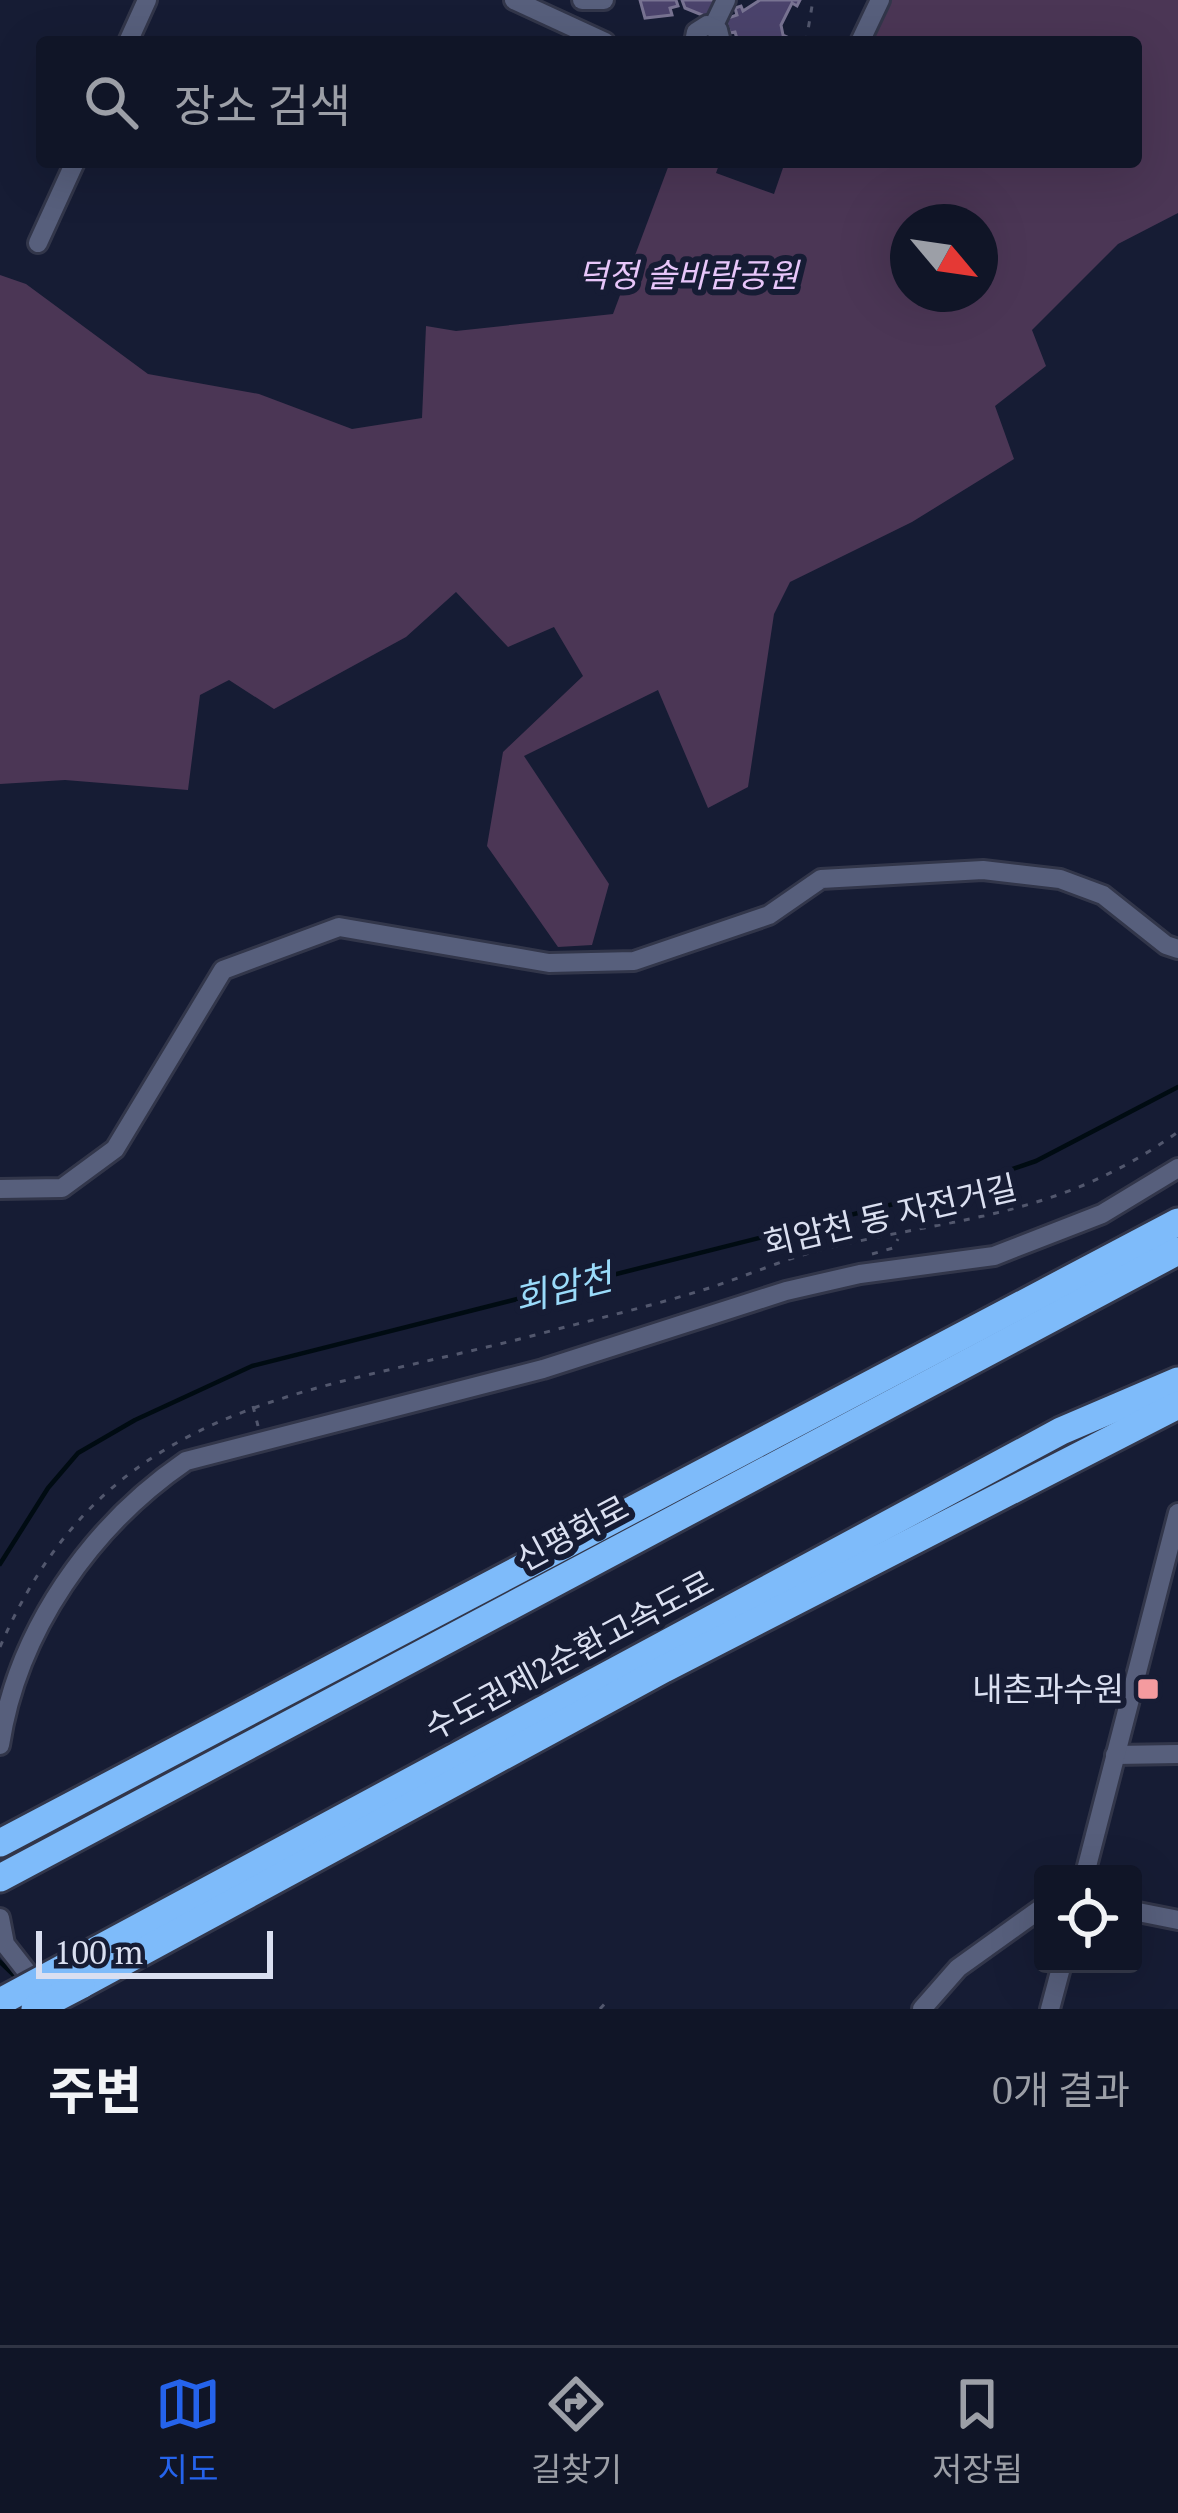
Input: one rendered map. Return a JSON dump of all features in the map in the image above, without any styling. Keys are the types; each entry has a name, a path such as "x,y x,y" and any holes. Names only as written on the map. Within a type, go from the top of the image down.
{"highway":[{"name":"신평화로","path":"0,1843 1178,1222"},
{"name":"신평화로","path":"0,1877 1178,1251"},
{"name":"수도권제2순환고속도로","path":"0,2002 74,1976 1061,1431 1177,1389"},
{"name":"수도권제2순환고속도로","path":"35,2009 74,1976"}],"street":[{"path":"131,36 147,0"},
{"path":"514,0 592,36"},
{"path":"582,0 604,0"},
{"path":"717,34 726,0"},
{"path":"863,36 880,0"},
{"path":"38,243 72,168"},
{"path":"0,1189 62,1188 115,1150 224,970 339,927 549,963 634,961 769,915 821,879 983,870 1060,879 1103,895 1166,945 1178,949"},
{"path":"0,1745 17,1669 82,1558 186,1461 588,1357 786,1292 1010,1251 1102,1214 1178,1168"},
{"path":"1087,1865 1178,1513"},
{"path":"1115,1756 1178,1754"},
{"path":"922,2009 958,1968 1034,1913"},
{"path":"1142,1913 1178,1920"},
{"path":"0,1918 5,1944 60,2009"},
{"path":"1050,2009 1060,1973"}],"path":[{"path":"807,36 813,0"},
{"name":"회암천 동 자전거길","path":"0,1646 31,1582 96,1502 168,1444 253,1405 653,1304 832,1247 894,1238 1063,1198 1143,1157 1178,1132"},
{"path":"253,1405 261,1440"},
{"path":"600,2009 608,2000"}],"green space":[{"name":"덕정 솔바람공원","path":"887,0 1178,0 1178,213 1118,244 1032,330 1046,366 995,406 1014,459 912,522 790,582 774,614 748,787 708,808 658,690 524,756 609,884 592,945 558,947 487,846 503,752 583,676 554,627 508,647 456,592 406,637 274,709 229,680 200,695 188,790 65,780 0,784 0,275 26,284 148,374 259,394 352,429 422,418 426,326 456,331 613,314 668,168 718,168 716,173 774,194 783,168 1142,168 1142,36 871,36"}],"building":[{"path":"640,0 676,0 678,6 670,8 672,15 645,18"},
{"path":"682,0 715,0 707,17 685,8"},
{"path":"760,0 800,0 797,6 792,3 781,25 785,36 730,33 725,19 737,15 735,8 741,6 743,11"}],"waterway":[{"name":"회암천","path":"0,1564 48,1488 78,1453 135,1420 252,1366 957,1188 1036,1161 1178,1087"},
{"path":"0,1962 18,1979"}],"place":[{"name":"내촌과수원","path":"1148,1689"}]}
